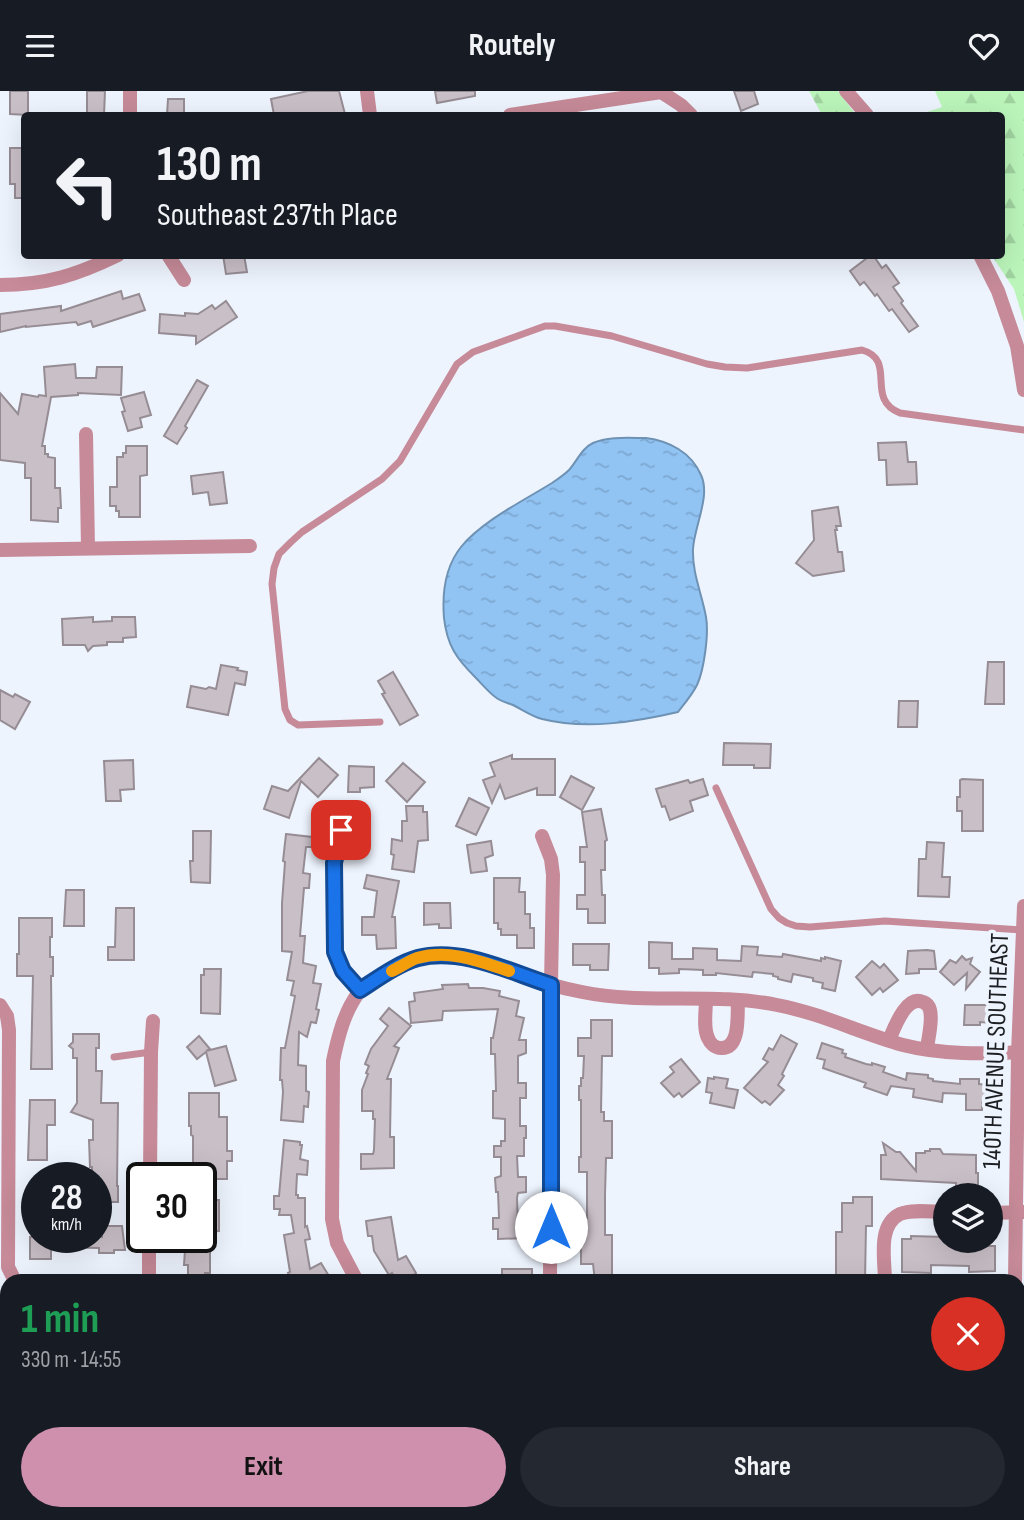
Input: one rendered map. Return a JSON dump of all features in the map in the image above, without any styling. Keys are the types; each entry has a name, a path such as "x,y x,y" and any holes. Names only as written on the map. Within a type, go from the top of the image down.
{"street":[{"path":"130,91 130,112"},
{"path":"367,91 370,112"},
{"path":"846,91 864,112"},
{"path":"530,112 661,92 688,112"},
{"path":"0,285 48,282 78,273 109,259"},
{"path":"171,259 184,279"},
{"path":"982,259 998,291 1017,346 1024,390"},
{"path":"86,433 88,548"},
{"path":"0,550 250,545"},
{"path":"341,830 334,863 335,952 343,971 360,990"},
{"path":"542,836 551,859 553,875 550,1274"},
{"name":"140TH AVENUE SOUTHEAST","path":"1016,1274 1020,1212 1024,906"},
{"path":"353,1274 337,1243 332,1219 332,1061 346,1013 360,990 417,958 446,955 472,958 551,985 584,993 630,998 706,999 776,1004 889,1040 943,1052 1021,1053"},
{"path":"706,999 708,1039 714,1047 721,1049 729,1047 737,1031 738,1001"},
{"path":"889,1040 901,1014 910,1003 919,1000 926,1003 930,1010 927,1049"},
{"path":"0,1005 7,1016 9,1030 8,1267 12,1274"},
{"path":"150,1162 153,1021"},
{"path":"885,1274 884,1240 887,1227 901,1214 933,1212"},
{"path":"149,1253 149,1274"}],"lane":[{"path":"380,722 299,725 290,720 285,709 272,584 274,568 279,554 302,532 382,479 400,461 457,364 473,352 545,326 612,336 707,364 747,369 862,350 875,356 878,361 883,397 887,405 895,411 1024,430"},
{"path":"716,789 771,909 787,923 810,927 885,921 1023,930"},
{"path":"114,1058 151,1052"}],"green space":[{"path":"809,91 838,91 854,112 820,112"},
{"path":"935,91 1024,91 1024,322 1014,289 994,259 1005,259 1005,112 927,112 942,107"}],"water":[{"path":"612,438 646,438 671,445 685,454 697,467 704,483 693,558 707,633 704,661 695,689 678,712 645,719 593,724 542,719 498,699 463,664 453,651 447,636 444,590 451,563 461,547 480,529 565,474 589,445"}],"building":[{"path":"10,91 28,91 28,112 10,114"},
{"path":"87,91 105,91 104,112 87,112"},
{"path":"308,91 339,91 344,112 273,112 271,99"},
{"path":"435,91 475,91 475,96 437,103"},
{"path":"734,91 754,91 758,104 741,111"},
{"path":"168,99 184,99 184,112 167,112"},
{"path":"10,148 21,148 21,198 15,198 15,184 10,184"},
{"path":"224,259 245,259 247,272 226,274"},
{"path":"866,259 876,259 882,268 886,265 899,283 893,287 903,301 901,303 918,326 909,332 892,309 889,311 864,282 860,285 850,271"},
{"path":"121,291 123,299 139,294 145,310 93,327 91,321 78,325 76,322 26,326 0,332 0,314 61,306 61,311"},
{"path":"226,301 237,317 196,344 196,336 159,333 160,314 198,314 212,305 215,309"},
{"path":"75,364 76,378 96,378 97,367 122,367 121,395 78,393 51,397 42,446 45,446 45,454 48,454 48,457 55,458 55,488 60,488 61,508 58,508 58,522 31,520 31,478 25,478 25,463 0,460 0,393 18,414 22,394 46,396 44,367"},
{"path":"197,380 208,386 177,444 164,436"},
{"path":"144,392 151,415 140,418 142,427 128,431 121,398"},
{"path":"906,442 908,462 916,462 917,484 887,485 886,460 879,460 878,443"},
{"path":"126,446 147,446 147,475 140,476 140,517 119,517 116,506 110,506 110,487 117,487 117,457 123,457"},
{"path":"223,472 227,503 210,505 208,492 193,494 191,476"},
{"path":"838,507 841,526 836,526 835,530 838,552 842,552 844,571 813,576 796,563 814,540 812,511"},
{"path":"93,617 93,622 112,621 112,617 135,617 136,637 123,638 123,642 107,642 107,645 93,646 88,651 85,645 63,645 62,619"},
{"path":"988,662 1004,662 1004,704 985,704"},
{"path":"221,665 247,672 245,685 235,683 228,715 187,707 191,686 216,689"},
{"path":"393,672 418,715 400,725 382,694 385,693 378,681"},
{"path":"0,690 30,702 15,729 0,720"},
{"path":"899,701 918,701 917,727 898,727"},
{"path":"724,743 771,744 770,768 723,765"},
{"path":"512,755 512,759 555,759 555,795 537,795 537,788 505,799 500,785 492,803 483,780 495,776 490,763"},
{"path":"319,758 338,775 318,797 301,781 289,818 264,809 272,786 288,791"},
{"path":"133,760 134,789 120,790 121,801 106,801 104,761"},
{"path":"403,763 425,782 407,802 386,781"},
{"path":"349,766 374,767 374,787 360,788 360,792 348,792"},
{"path":"571,776 594,788 582,810 560,797"},
{"path":"703,779 708,795 690,801 693,811 670,820 656,789 688,780 690,783"},
{"path":"962,779 983,780 983,831 962,831 962,811 957,811 957,797 960,797"},
{"path":"469,798 489,808 476,835 456,826"},
{"path":"406,806 423,806 423,812 427,812 428,840 418,841 414,872 392,869 392,839 402,841 402,821 407,821"},
{"path":"601,809 607,840 605,870 601,870 602,895 605,895 605,923 588,923 588,909 577,909 577,895 585,895 585,862 580,862 580,847 587,847 582,812"},
{"path":"193,831 211,831 210,883 191,882"},
{"path":"286,834 312,837 312,847 306,847 303,873 310,874 309,888 304,888 300,936 305,936 303,963 316,966 313,983 321,984 316,1023 311,1022 307,1037 299,1032 298,1065 306,1066 306,1091 309,1092 308,1107 304,1106 303,1122 281,1120 281,1048 285,1048 295,996 291,995 294,981 287,980 292,952 282,951"},
{"path":"491,841 493,855 485,858 487,871 471,873 467,845"},
{"path":"927,842 944,843 942,877 950,877 949,897 918,896 919,859 926,859"},
{"path":"367,875 399,881 392,917 395,917 396,948 377,949 376,935 362,935 362,917 374,917 377,891 364,888"},
{"path":"494,878 520,878 519,892 525,892 525,914 530,914 530,928 534,928 534,948 517,948 517,935 501,935 498,923 494,923"},
{"path":"66,890 84,890 84,926 64,926"},
{"path":"424,903 450,903 451,928 439,928 439,924 424,925"},
{"path":"116,908 134,908 134,960 108,960 108,947 115,947"},
{"path":"19,918 52,918 52,1069 31,1069 33,976 17,976"},
{"path":"649,942 672,943 672,959 693,959 693,948 717,949 717,960 741,961 742,946 758,947 757,955 782,957 783,954 821,961 821,958 825,957 841,961 835,991 822,988 823,983 813,981 813,978 793,974 791,982 778,979 773,974 753,972 752,977 716,973 703,975 703,970 679,969 679,973 659,974 659,968 649,968"},
{"path":"573,944 609,944 608,970 590,970 590,965 573,965"},
{"path":"908,951 934,951 936,969 919,969 919,973 906,974"},
{"path":"962,956 966,960 972,958 970,964 980,972 966,989 967,973 954,985 940,972 950,960 956,963"},
{"path":"872,961 880,968 884,964 898,980 883,992 880,988 872,995 856,977"},
{"path":"204,969 221,969 220,1014 201,1013 201,975 204,975"},
{"path":"468,984 469,988 500,991 499,996 519,1001 516,1016 524,1018 519,1040 526,1040 526,1053 518,1056 518,1083 526,1083 526,1098 520,1098 520,1126 526,1126 526,1138 524,1156 517,1156 518,1177 526,1177 526,1192 518,1193 517,1198 518,1226 524,1226 525,1238 498,1239 498,1229 493,1229 493,1218 499,1218 495,1178 501,1176 501,1157 494,1157 494,1146 501,1146 501,1141 505,1141 505,1119 493,1118 493,1091 496,1091 495,1054 491,1054 491,1038 498,1009 443,1011 442,1020 411,1023 409,1002 415,1001 414,993 443,989 442,985"},
{"path":"965,1005 992,1005 991,1023 964,1025"},
{"path":"389,1008 411,1026 394,1046 399,1048 387,1079 391,1079 390,1137 394,1137 394,1168 361,1169 361,1154 373,1154 374,1150 373,1111 362,1111 362,1090 369,1066 365,1064 371,1049 388,1026 380,1019"},
{"path":"591,1020 612,1020 612,1056 602,1056 601,1112 604,1112 604,1121 612,1121 612,1158 606,1158 605,1235 612,1235 612,1274 594,1274 593,1264 581,1264 581,1237 578,1237 578,1219 587,1218 587,1172 579,1172 579,1086 583,1078 584,1056 578,1056 578,1038 591,1038"},
{"path":"73,1034 99,1034 96,1071 102,1071 101,1103 118,1103 118,1202 112,1202 112,1162 90,1162 89,1140 93,1140 93,1120 71,1112 77,1103 77,1058 73,1058 73,1049 69,1046 73,1042"},
{"path":"781,1035 797,1044 778,1085 784,1090 770,1105 765,1101 762,1103 744,1088 768,1062 763,1059 769,1048 773,1050"},
{"path":"199,1036 210,1049 206,1051 226,1046 236,1080 215,1086 206,1052 197,1059 187,1047"},
{"path":"822,1043 843,1050 845,1057 885,1067 883,1072 906,1080 907,1073 928,1075 933,1081 960,1084 960,1079 979,1079 979,1084 990,1085 989,1103 982,1103 982,1110 966,1110 966,1094 943,1093 942,1102 913,1097 914,1089 891,1086 887,1095 864,1087 866,1083 823,1068 825,1060 817,1058"},
{"path":"681,1059 700,1082 682,1097 679,1093 674,1097 661,1083 674,1072 670,1067"},
{"path":"708,1078 728,1079 726,1088 738,1090 734,1108 710,1103 712,1093 706,1092"},
{"path":"189,1093 219,1093 219,1117 227,1117 227,1151 232,1151 232,1161 227,1161 227,1179 217,1179 217,1162 193,1162 193,1136 189,1126"},
{"path":"30,1100 55,1100 55,1125 47,1125 47,1160 28,1160"},
{"path":"284,1140 300,1142 300,1159 308,1161 307,1175 297,1174 296,1195 298,1198 305,1198 305,1227 307,1226 310,1239 305,1240 310,1269 321,1263 328,1274 289,1274 284,1235 294,1233 291,1215 279,1215 280,1209 274,1209 274,1196 279,1196"},
{"path":"883,1143 900,1152 916,1171 916,1153 925,1153 930,1149 940,1149 943,1154 976,1155 978,1183 881,1179 881,1155 886,1155"},
{"path":"853,1197 872,1197 872,1226 866,1226 865,1274 836,1274 836,1232 842,1232 842,1203 853,1203"},
{"path":"217,1200 219,1200 217,1231"},
{"path":"391,1217 398,1260 406,1256 415,1274 388,1274 374,1251 366,1221"},
{"path":"112,1226 122,1226 125,1250 114,1250 114,1253"},
{"path":"911,1236 933,1237 933,1253 995,1253 995,1271 969,1272 969,1266 931,1265 931,1273 902,1272 902,1239 911,1239"},
{"path":"30,1253 51,1253 51,1259 30,1259"},
{"path":"185,1253 210,1253 210,1273 188,1274 188,1265 184,1265"},
{"path":"502,1269 532,1269 532,1274 502,1274"}],"slow traffic":[{"path":"392,971 417,958 446,955 472,958 509,971"}],"route":[{"path":"341,830 334,863 335,952 343,971 360,990 417,958 446,955 472,958 551,985 551,1227"}]}
